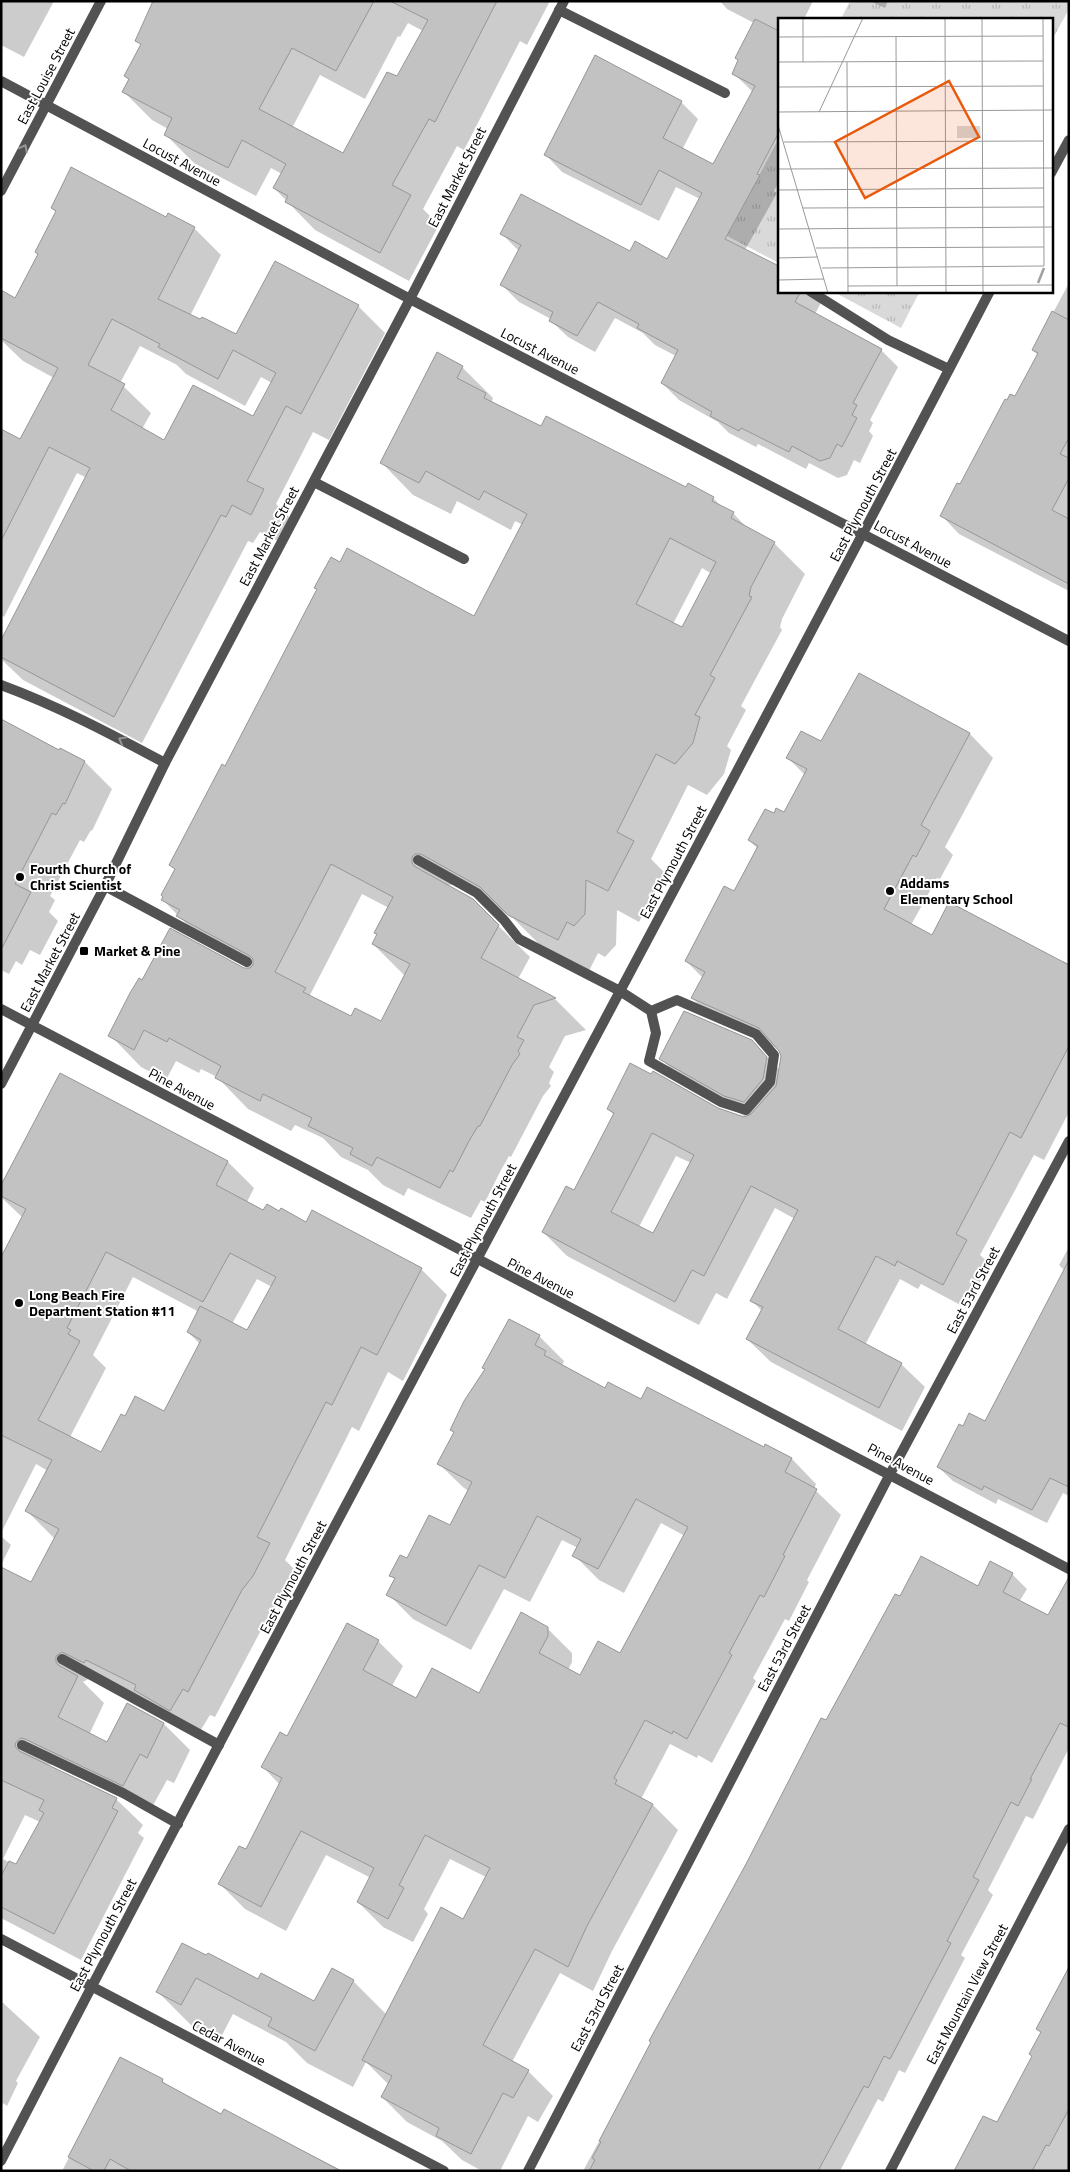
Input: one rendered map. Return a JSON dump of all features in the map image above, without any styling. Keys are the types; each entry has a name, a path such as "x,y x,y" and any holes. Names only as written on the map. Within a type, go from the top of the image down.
{"street":[{"name":"East Louise Street","path":"1,191 101,1"},
{"path":"561,6 725,93"},
{"name":"East Market Street","path":"1,1084 105,886 165,763 410,299 561,6"},
{"name":"Locust Avenue","path":"1,81 410,299 1069,641"},
{"path":"1052,172 1069,140"},
{"path":"812,292 888,340 949,369"},
{"name":"East Plymouth Street","path":"1,2161 219,1745 864,534 989,292"},
{"path":"314,482 464,559"},
{"path":"1,684 85,720 165,763"},
{"path":"418,860 477,894 504,920 519,939 620,991 651,1011 656,1033 648,1061 720,1102 746,1110 770,1082 774,1055 756,1034 676,1000 651,1011"},
{"path":"105,886 247,962"},
{"name":"Pine Avenue","path":"1,1010 1069,1569"},
{"name":"East 53rd Street","path":"528,2171 890,1474 1069,1141"},
{"path":"62,1659 219,1745"},
{"path":"22,1745 123,1793 178,1824"},
{"name":"East Mountain View Street","path":"890,2171 1069,1829"},
{"name":"Cedar Avenue","path":"1,1939 444,2171"}],"green space":[{"path":"850,1 1069,1 1069,9 1052,40 1052,18 842,18"},
{"path":"778,140 778,262 727,236"},
{"path":"834,292 919,292 901,328"}],"building":[{"path":"153,1 374,1 336,71 292,48 259,109 343,153 387,72 397,76 428,20 390,1 497,1 435,122 429,119 392,185 411,195 380,253 285,202 288,196 273,188 286,164 242,140 228,168 164,135 172,118 122,92 129,79 124,76 141,44 135,41"},
{"path":"755,19 778,30 778,134 757,174 760,175 725,239 778,266 778,292 800,292 795,302 882,349 853,403 857,405 852,415 857,418 842,447 837,444 830,458 820,461 792,446 789,452 741,428 739,431 710,416 712,412 661,383 678,350 637,328 639,324 598,302 577,336 549,321 553,312 500,285 521,245 500,234 521,194 630,251 635,241 667,259 702,193 659,170 641,205 544,155 595,55 682,101 663,138 713,164 755,86 732,74 738,60 735,58"},
{"path":"71,167 166,217 168,213 195,227 158,299 200,319 202,317 236,334 275,261 359,305 301,414 286,406 247,481 264,489 251,515 232,505 226,517 221,515 114,717 1,657 1,640 90,468 49,447 1,541 1,429 20,439 58,368 1,338 1,290 15,298 38,254 35,252 56,211 51,208","holes":["112,319 160,344 158,347 218,379 233,350 276,373 253,416 193,385 164,440 111,410 125,384 88,365"]},
{"path":"1052,311 1069,320 1069,438 1060,454 1069,458 1069,478 1052,510 1069,519 1069,584 940,516 957,483 960,484 1005,399 1007,400 1010,394 1015,396 1038,353 1032,350"},
{"path":"437,352 463,366 457,378 486,393 484,398 541,426 546,416 686,487 688,483 714,497 712,501 734,512 731,518 775,542 751,587 749,596 752,597 710,675 715,678 695,715 700,717 693,743 675,764 656,754 617,832 634,841 608,891 586,880 585,914 574,926 567,922 558,940 508,915 480,887 421,854 415,854 412,857 414,866 473,899 499,925 481,958 556,998 534,1005 517,1037 524,1040 518,1051 520,1054 512,1065 453,1172 450,1170 440,1188 377,1157 372,1166 350,1154 353,1148 308,1126 312,1118 263,1094 260,1101 215,1078 221,1066 169,1038 167,1042 144,1030 134,1050 108,1036 130,993 139,978 142,980 170,928 244,968 250,968 253,965 253,959 250,956 176,916 180,910 161,900 163,897 161,895 175,869 169,865 222,764 225,766 317,589 314,588 331,557 340,562 347,548 474,616 527,514 484,491 479,500 426,471 419,483 380,463","holes":["670,538 716,562 682,627 636,604","331,864 393,897 374,933 377,934 372,944 410,964 381,1021 355,1008 351,1016 303,992 306,988 275,972"]},
{"name":"Addams Elementary School","path":"859,673 970,733 921,825 930,831 916,857 913,855 884,909 932,935 949,902 1069,965 1069,1046 1021,1138 1010,1132 956,1234 967,1240 943,1285 897,1261 895,1266 876,1256 838,1329 902,1363 879,1408 746,1339 763,1307 750,1301 798,1210 751,1186 704,1276 692,1270 675,1302 542,1232 566,1186 574,1190 614,1113 607,1109 630,1063 651,1074 653,1071 718,1108 744,1117 751,1114 776,1086 781,1056 779,1051 759,1028 691,998 705,972 685,961 724,886 734,891 758,846 748,840 765,809 774,813 776,808 784,812 807,769 786,758 801,731 821,741","holes":["652,1133 694,1155 653,1233 611,1212"]},
{"path":"1,719 59,750 60,748 85,761 65,804 63,803 56,815 52,813 15,884 31,892 1,950"},
{"path":"684,1011 752,1040 767,1057 763,1079 744,1102 724,1096 659,1059"},
{"path":"60,1073 228,1161 216,1185 263,1210 267,1204 279,1211 281,1208 306,1222 312,1210 422,1268 377,1355 361,1347 332,1405 326,1402 257,1537 270,1543 253,1576 242,1590 188,1692 183,1689 170,1711 134,1690 136,1685 86,1660 84,1663 62,1652 56,1656 58,1665 78,1676 58,1717 107,1742 127,1703 164,1723 147,1758 140,1754 123,1786 25,1739 21,1738 16,1742 15,1746 19,1751 117,1798 112,1808 118,1811 54,1934 1,1907 1,1876 9,1861 16,1864 44,1813 39,1810 44,1800 1,1780 1,1567 31,1582 59,1529 25,1511 52,1460 1,1435 1,1257 26,1209 1,1196 1,1185","holes":["106,1252 203,1302 230,1253 276,1277 247,1330 200,1306 187,1332 201,1340 164,1411 135,1396 125,1416 121,1414 101,1452 38,1420 80,1341 68,1334 71,1330 67,1328"]},
{"path":"1069,1260 1069,1487 1050,1478 1032,1510 984,1486 982,1490 937,1467 959,1424 963,1426 969,1413 985,1421"},
{"path":"509,1319 540,1335 535,1345 546,1351 544,1355 605,1388 608,1382 641,1399 647,1387 764,1447 765,1444 792,1458 785,1472 817,1489 764,1597 760,1595 729,1653 732,1655 687,1739 673,1731 672,1734 645,1720 614,1778 617,1780 615,1784 653,1804 587,1926 568,1967 535,1949 483,2045 529,2070 513,2098 503,2093 471,2154 436,2136 439,2128 381,2097 392,2076 362,2060 441,1907 463,1919 490,1868 425,1835 399,1885 404,1888 388,1919 357,1902 374,1868 301,1831 261,1907 218,1884 239,1846 246,1849 282,1778 261,1767 280,1732 287,1736 347,1623 379,1640 363,1670 416,1698 432,1668 479,1693 521,1612 548,1627 548,1636 539,1653 580,1675 598,1641 620,1653 688,1527 636,1499 598,1569 572,1556 581,1539 537,1516 505,1578 479,1565 446,1626 386,1595 395,1578 389,1576 400,1555 407,1558 429,1515 450,1525 472,1482 437,1464 454,1432 450,1430 464,1401 485,1369 482,1368"},
{"path":"921,1556 978,1586 990,1561 1013,1573 1003,1592 1048,1615 1069,1577 1069,1727 1060,1723 1018,1806 1011,1802 973,1877 979,1880 947,1941 951,1943 890,2059 884,2056 868,2088 864,2086 818,2171 589,2171 595,2160 592,2158 601,2142 599,2141 651,2042 649,2041 746,1864 821,1718 826,1720 895,1594 900,1596"},
{"path":"182,1943 206,1955 208,1953 258,1979 261,1973 314,2001 332,1968 354,1980 315,2051 268,2026 272,2018 196,1978 181,2005 156,1992"},
{"path":"1069,1967 1069,2109 1049,2146 1046,2145 1032,2171 954,2171 983,2116 997,2122 1032,2056 1029,2054 1041,2032 1036,2029"},
{"path":"120,2057 163,2079 162,2082 221,2114 224,2109 341,2171 131,2171 110,2159 104,2171 94,2171 68,2157"}],"place":[{"name":"Fourth Church of Christ Scientist","path":"20,877"},
{"name":"Addams Elementary School","path":"890,891"},
{"name":"Market & Pine","path":"84,951"},
{"name":"Long Beach Fire Department Station #11","path":"19,1303"}]}
